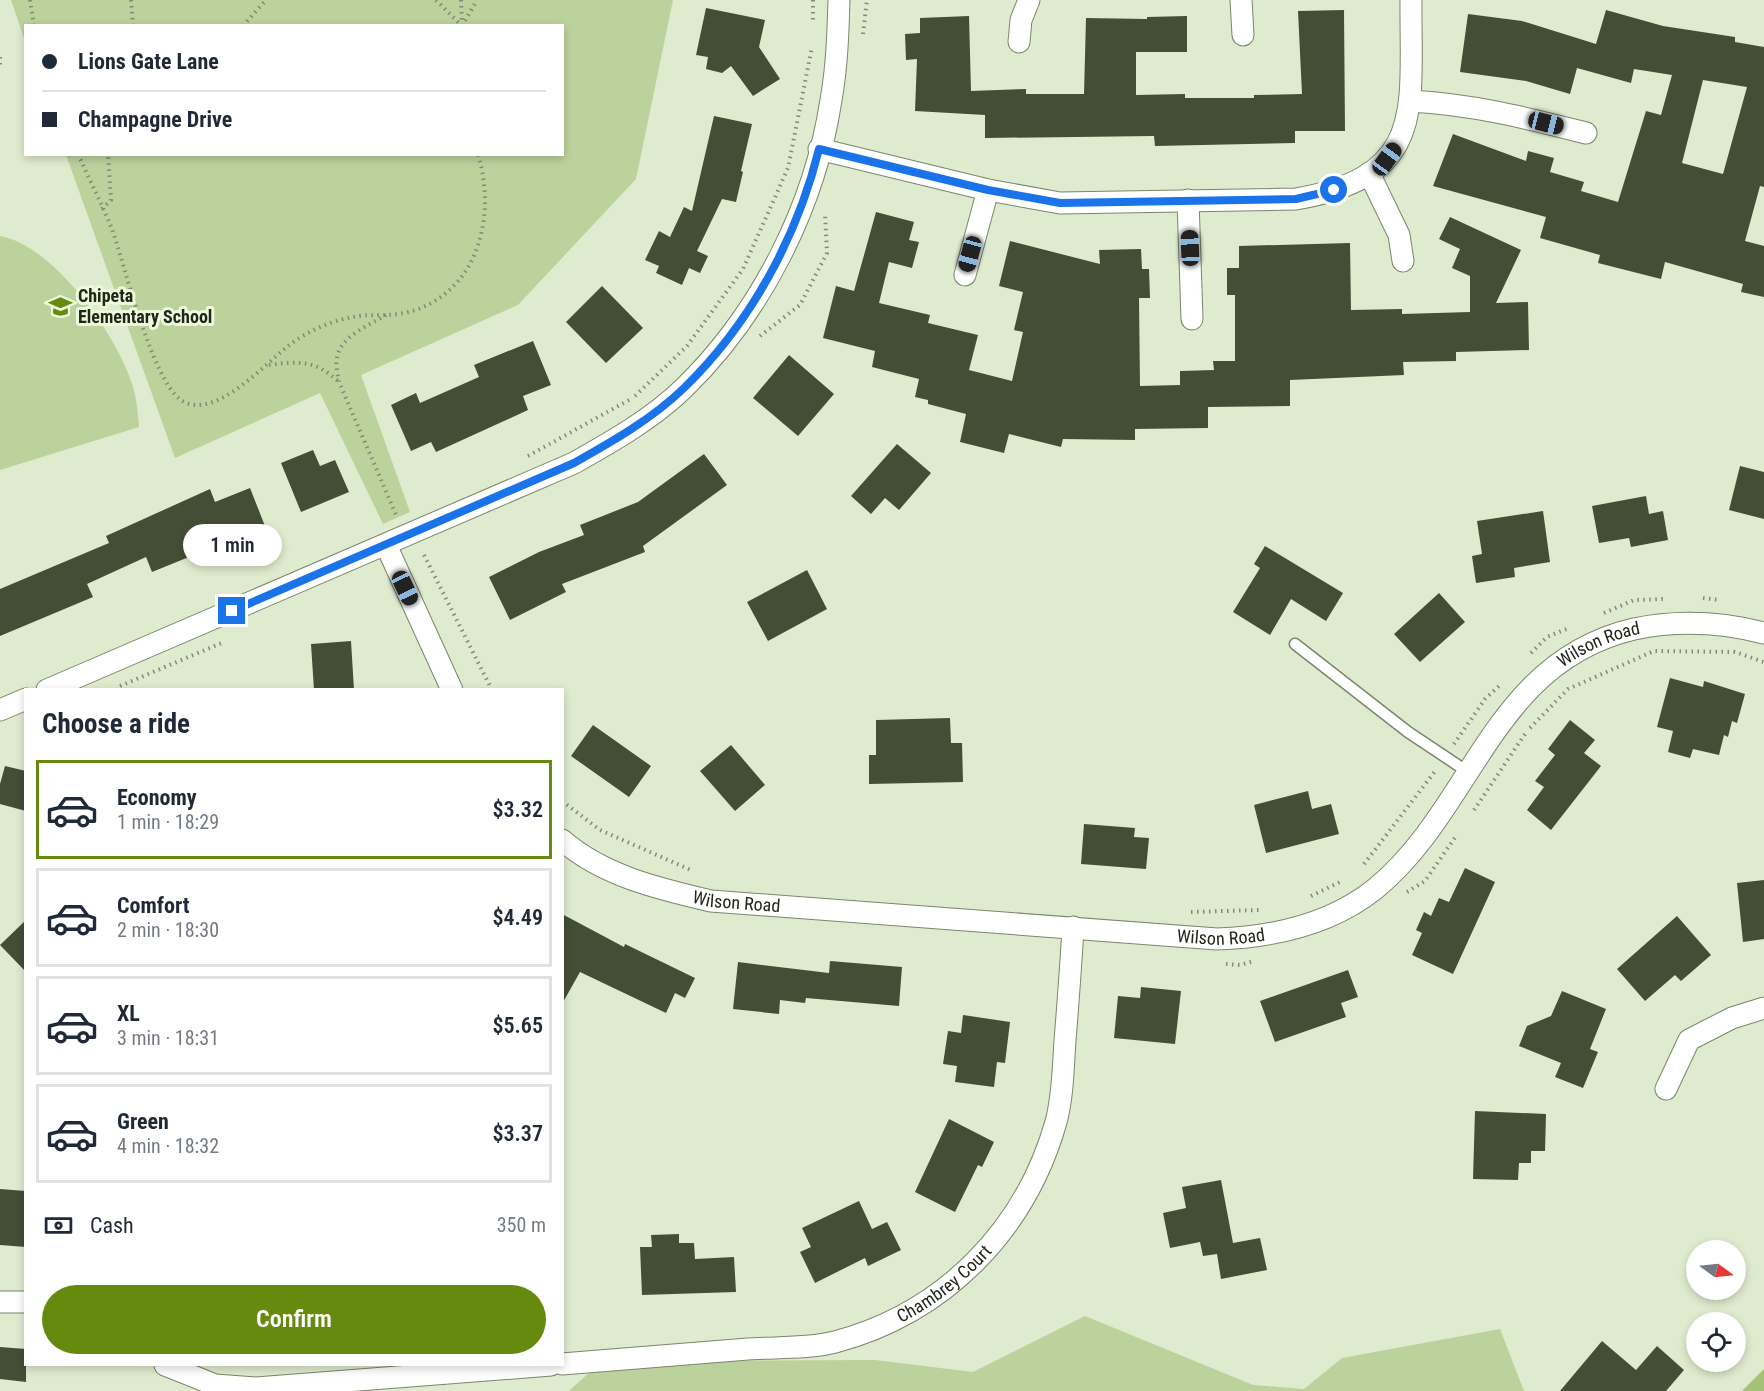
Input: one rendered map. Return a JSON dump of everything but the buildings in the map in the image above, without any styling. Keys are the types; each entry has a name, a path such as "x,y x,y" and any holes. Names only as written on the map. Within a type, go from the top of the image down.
{"street":[{"path":"57,688 82,683 386,545 574,463 627,432 683,388 741,321 765,283 808,193 831,102 839,0"},
{"path":"1020,42 1021,20 1029,0"},
{"path":"1241,0 1243,35"},
{"path":"819,149 988,190 1060,203 1089,205 1188,200 1296,199 1348,186 1370,173 1387,159 1400,140 1407,124 1410,101 1411,0"},
{"path":"1410,101 1447,103 1506,112 1586,133"},
{"path":"1370,173 1399,235 1403,261"},
{"path":"964,275 988,190"},
{"path":"1188,200 1192,319"},
{"path":"386,545 451,688"},
{"name":"Wilson Road","path":"564,841 606,867 639,882 711,901 1217,939 1258,938 1318,921 1374,890 1419,842 1530,685 1581,647 1611,634 1678,623 1718,624 1764,633"},
{"path":"0,710 24,700"},
{"name":"Chambrey Court","path":"564,1364 832,1343 878,1328 914,1311 951,1286 979,1260 1006,1228 1027,1195 1056,1121 1062,1087 1073,927"},
{"path":"1666,1089 1689,1040 1732,1018 1764,1008"},
{"path":"0,1302 24,1302"},
{"path":"168,1366 215,1384 256,1388 538,1366"}],"lane":[{"path":"1295,645 1408,732 1468,772"}],"path":[{"path":"30,0 34,24"},
{"path":"131,0 133,24"},
{"path":"245,24 266,0"},
{"path":"436,0 460,24"},
{"path":"461,0 462,24"},
{"path":"463,24 477,0"},
{"path":"518,461 633,398 687,345 743,269 788,168 813,44"},
{"path":"0,57 0,65"},
{"path":"79,156 102,209 158,368 178,399 190,405 205,405 232,392 268,366 285,348 303,335 353,317 387,315 428,305 453,289 468,270 484,230 486,203 483,172 479,156"},
{"path":"102,209 111,200 108,156"},
{"path":"387,315 344,343 337,358 339,382 398,522"},
{"path":"268,366 294,362 312,364 326,369 339,382"},
{"path":"386,519 406,510"},
{"path":"424,555 491,688"},
{"path":"1701,598 1723,601"},
{"path":"1601,614 1634,600 1668,599"},
{"path":"1524,661 1547,637 1580,623"},
{"path":"1471,814 1529,728 1568,689 1654,651 1735,652 1764,662"},
{"path":"1358,874 1485,699 1501,684"},
{"path":"564,803 600,830 701,875"},
{"path":"1398,898 1425,881 1458,833"},
{"path":"1306,899 1347,879"},
{"path":"1181,912 1262,910"},
{"path":"1217,963 1240,965 1261,960"}],"green space":[{"path":"11,0 673,0 636,179 518,305 361,375 410,512 383,524 320,393 175,458 66,156 564,156 564,24 24,24 24,38"},
{"path":"0,236 20,243 40,255 60,272 95,314 122,358 130,378 139,427 0,470"},
{"path":"1085,1316 1253,1385 1304,1389 1342,1358 1500,1329 1524,1391 569,1391 602,1361 875,1360 973,1372"},
{"path":"1764,1369 1764,1391 1742,1391"}],"place":[{"name":"Chipeta Elementary School","path":"60,306"}],"route":[{"path":"232,611 574,463 618,438 654,413 683,388 711,357 741,321 765,283 808,193 819,149 1032,200 1060,203 1089,205 1188,200 1296,199 1334,190"}]}
